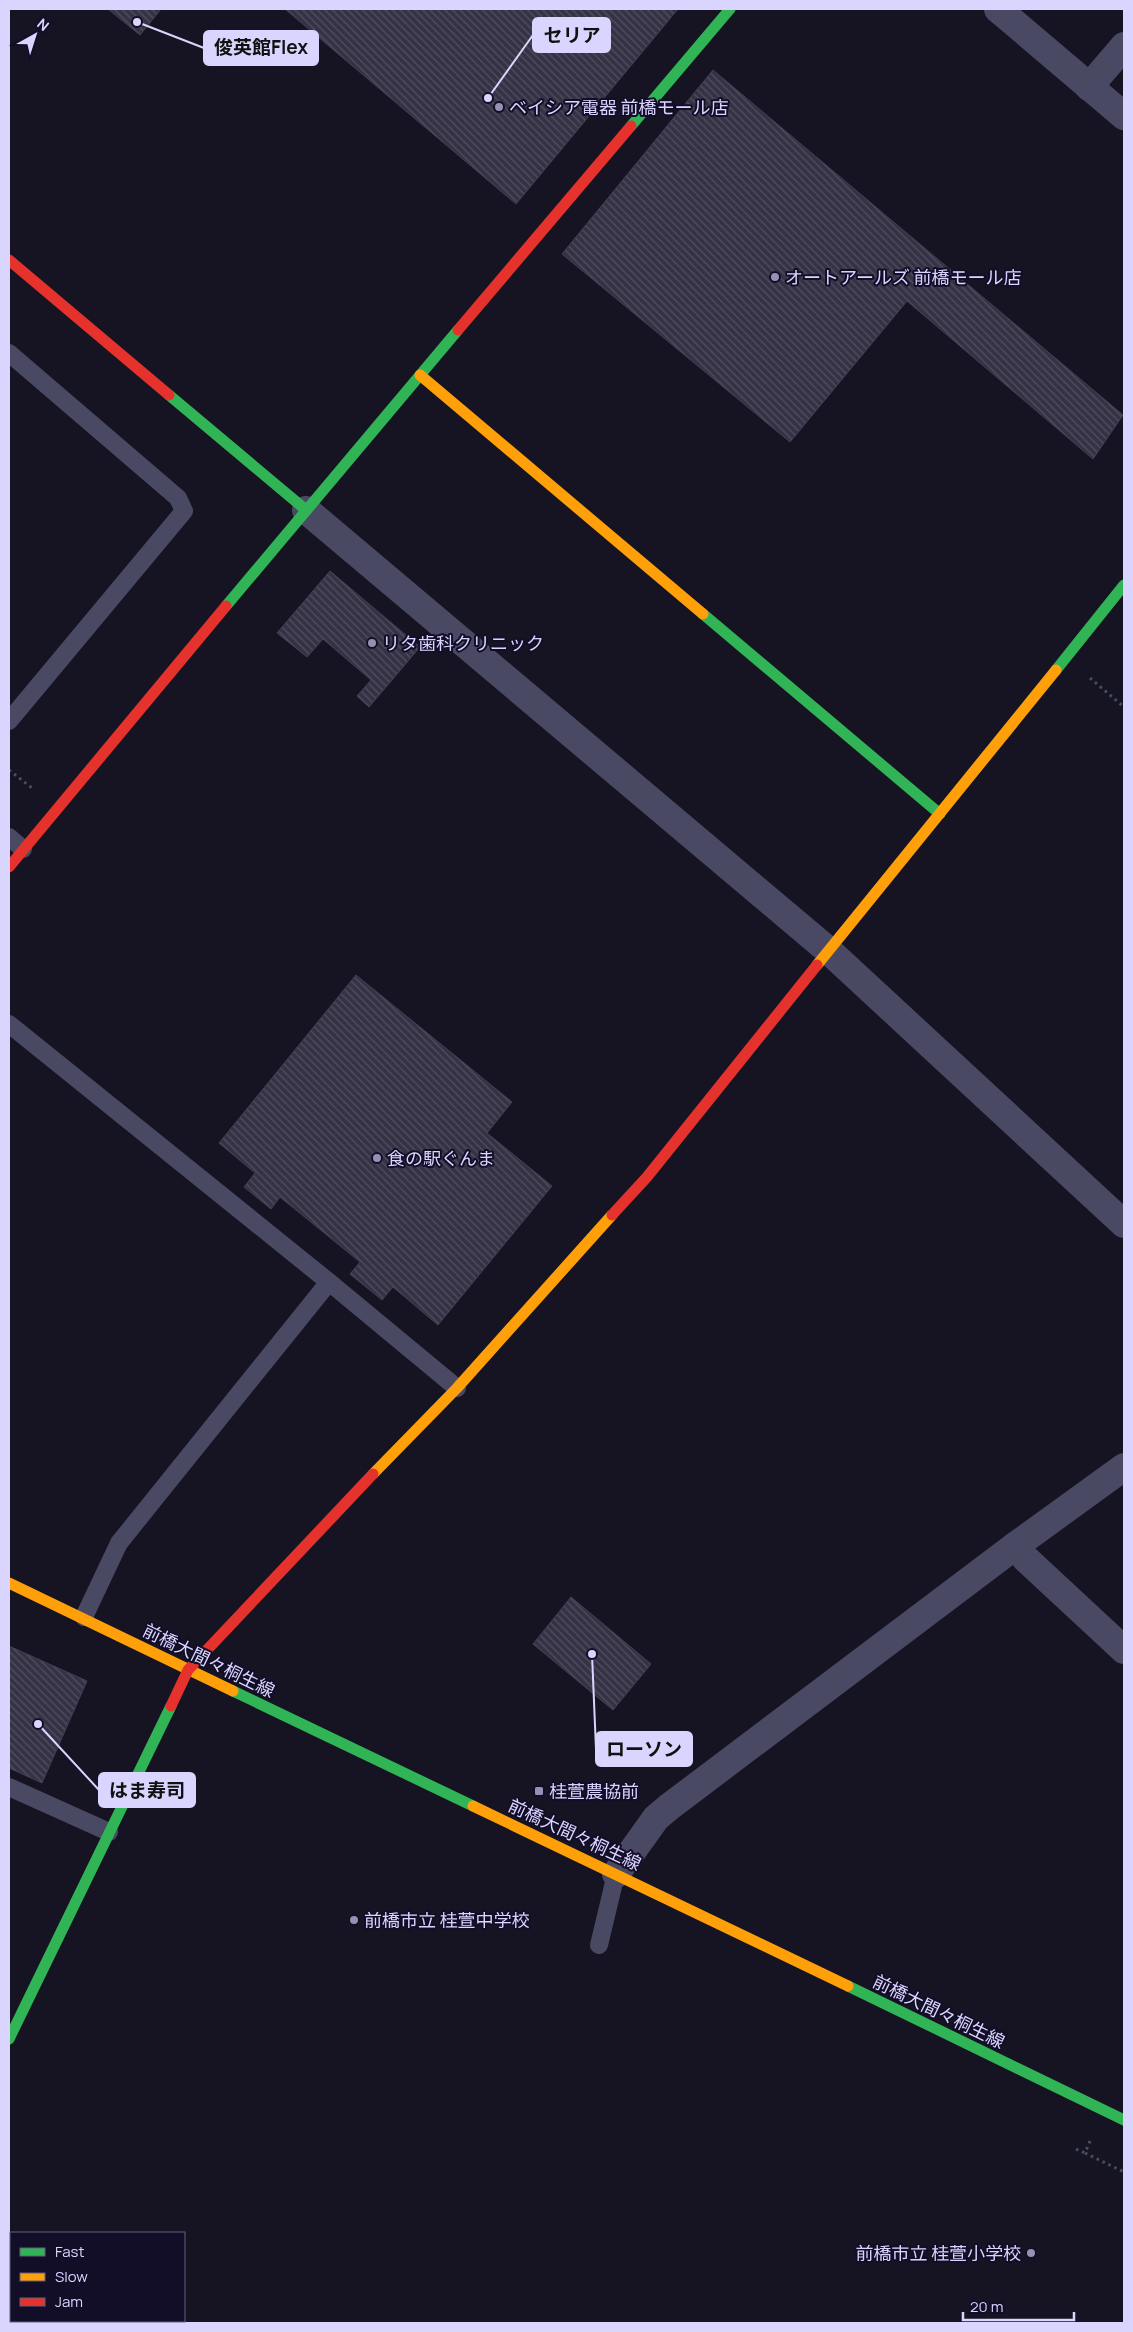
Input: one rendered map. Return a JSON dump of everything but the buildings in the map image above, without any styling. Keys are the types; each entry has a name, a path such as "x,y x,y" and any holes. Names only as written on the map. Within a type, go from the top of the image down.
{"street":[{"path":"9,867 306,510 730,9"},
{"path":"998,9 1124,116"},
{"path":"1090,87 1124,46"},
{"path":"9,260 829,952 1124,1224"},
{"path":"420,375 940,814"},
{"path":"9,2039 188,1670 390,1456 457,1388 647,1177 1124,585"},
{"path":"616,1874 656,1818 669,1807 1015,1546 1124,1467"},
{"path":"1015,1546 1026,1559 1124,1650"},
{"name":"前橋大間々桐生線","path":"9,1583 84,1617 188,1670 616,1874 1124,2120"}],"lane":[{"path":"9,353 178,498 184,511 9,721"},
{"path":"9,837 23,849"},
{"path":"9,1024 330,1282 457,1388"},
{"path":"84,1617 119,1543 330,1282"},
{"path":"9,1787 109,1832"},
{"path":"599,1945 616,1874"}],"path":[{"path":"1066,658 1124,707"},
{"path":"9,770 34,790"},
{"path":"1085,2152 1091,2137"},
{"path":"1076,2149 1124,2172"}],"traffic: fast":[{"path":"631,126 730,9"},
{"path":"226,606 458,330"},
{"path":"169,395 306,510"},
{"path":"1056,670 1124,585"},
{"path":"703,614 940,814"},
{"path":"233,1691 473,1806"},
{"path":"9,2039 171,1706"},
{"path":"848,1986 1124,2120"}],"traffic: slow":[{"path":"420,375 703,614"},
{"path":"817,965 1056,670"},
{"path":"373,1474 457,1388 612,1215"},
{"path":"9,1583 233,1691"},
{"path":"473,1806 848,1986"}],"traffic: jam":[{"path":"458,330 631,126"},
{"path":"9,260 169,395"},
{"path":"9,867 226,606"},
{"path":"612,1215 647,1177 817,965"},
{"path":"171,1706 188,1670 373,1474"}],"place":[{"name":"俊英館Flex","path":"137,22"},
{"name":"セリア","path":"488,98"},
{"name":"ベイシア電器 前橋モール店","path":"499,107"},
{"name":"オートアールズ 前橋モール店","path":"775,277"},
{"name":"リタ歯科クリニック","path":"372,643"},
{"name":"食の駅ぐんま","path":"377,1158"},
{"name":"ローソン","path":"592,1654"},
{"name":"はま寿司","path":"38,1724"},
{"name":"桂萱農協前","path":"539,1791"},
{"name":"前橋市立 桂萱中学校","path":"354,1920"},
{"name":"前橋市立 桂萱小学校","path":"1031,2253"}]}
